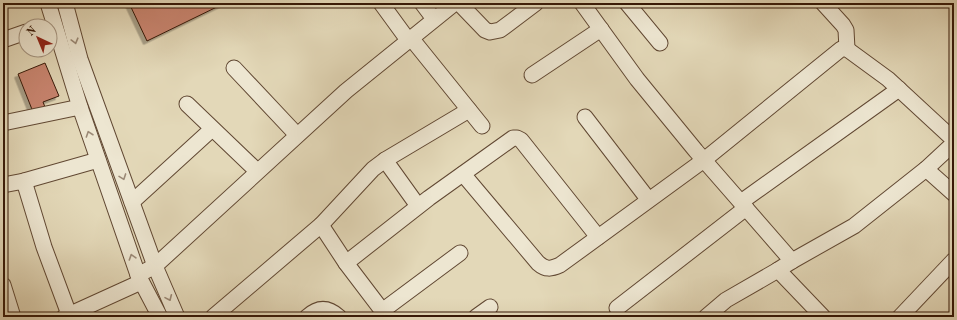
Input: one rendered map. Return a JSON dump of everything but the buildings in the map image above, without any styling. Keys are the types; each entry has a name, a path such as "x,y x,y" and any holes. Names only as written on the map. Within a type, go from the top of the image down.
{"street":[{"path":"48,3 49,18"},
{"path":"65,3 78,52 155,266 177,317"},
{"path":"381,3 482,126"},
{"path":"422,3 434,19"},
{"path":"24,181 44,247 68,316 139,279 346,91 455,3"},
{"path":"459,3 485,30 490,32 500,30 536,3"},
{"path":"582,3 637,79 704,160 792,261"},
{"path":"627,3 660,43"},
{"path":"823,3 846,30 847,49"},
{"path":"532,75 601,29"},
{"path":"3,40 18,35"},
{"path":"58,49 117,211 139,279 160,317"},
{"path":"463,174 538,264 543,268 551,269 560,265 648,199 704,160 841,49 847,49 888,79 954,140"},
{"path":"234,68 297,136"},
{"path":"617,308 744,205 899,89"},
{"path":"187,104 257,171"},
{"path":"3,123 80,107"},
{"path":"212,317 321,225 373,170 385,160 469,110"},
{"path":"585,117 648,199"},
{"path":"132,202 212,129"},
{"path":"346,263 418,206 510,140 517,138 521,140 598,237"},
{"path":"706,317 726,300 854,226 926,169 954,143"},
{"path":"3,185 24,181 98,160"},
{"path":"385,160 418,206"},
{"path":"926,169 954,194"},
{"path":"321,225 346,263 384,314 460,253"},
{"path":"900,317 954,260"},
{"path":"778,270 823,317"},
{"path":"3,285 13,317"},
{"path":"476,317 490,306"},
{"path":"307,317 313,312 321,309 329,310 339,317"}]}
